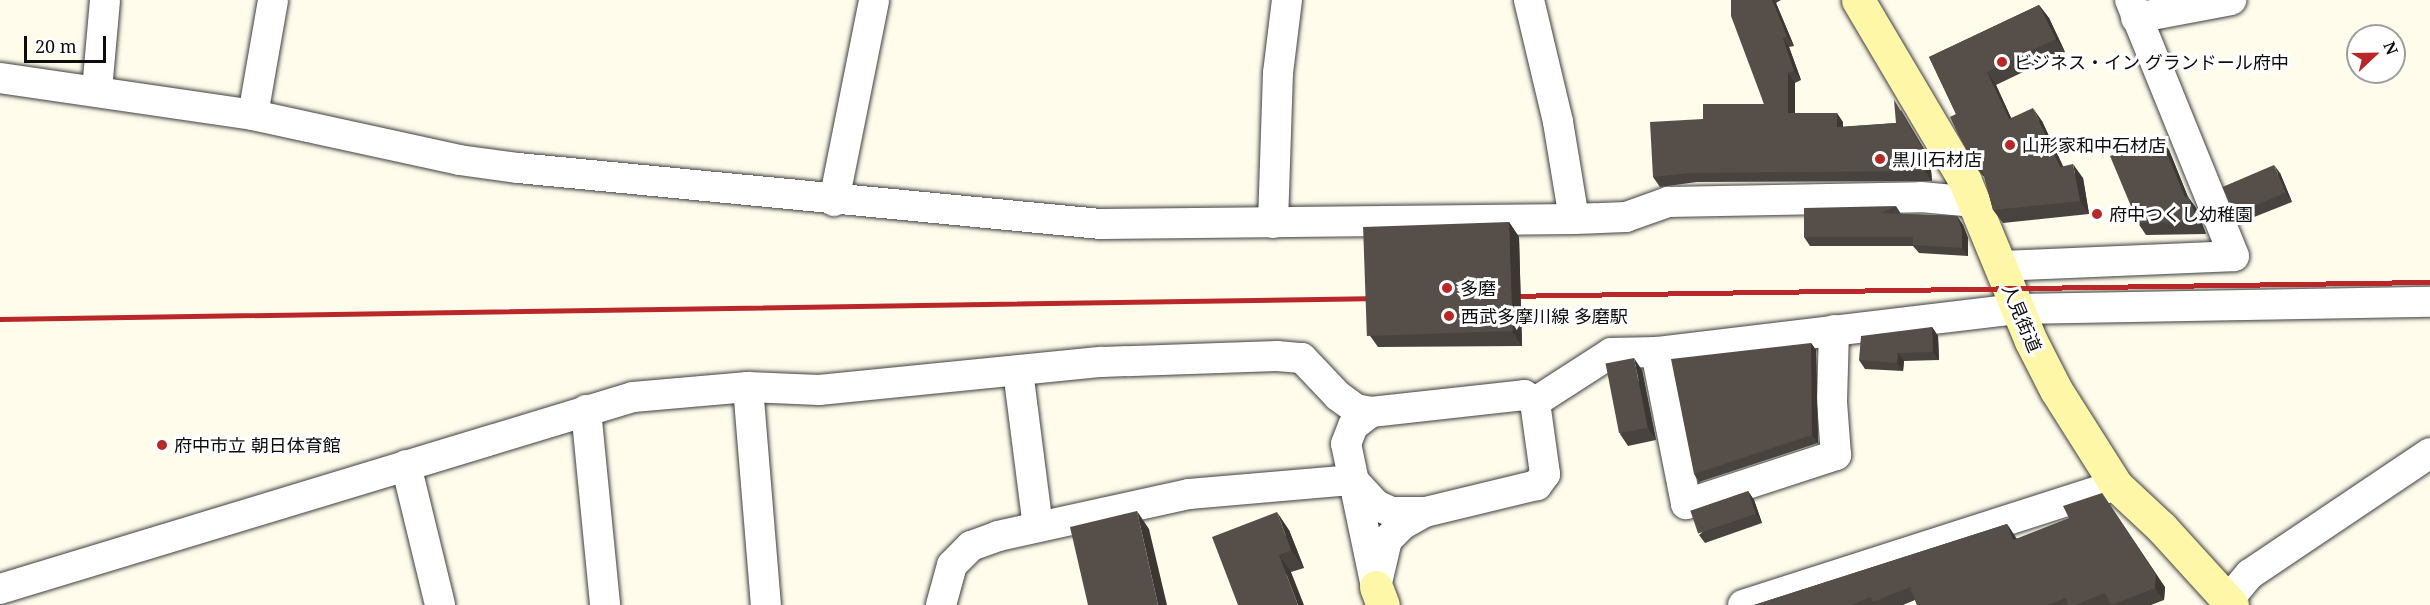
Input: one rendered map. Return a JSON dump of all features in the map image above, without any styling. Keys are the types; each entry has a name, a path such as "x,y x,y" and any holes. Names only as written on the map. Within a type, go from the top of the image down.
{"main road":[{"name":"人見街道","path":"1858,0 1975,202 2018,309 2055,390 2116,485 2169,535 2227,603"}],"street":[{"path":"97,90 105,0"},
{"path":"253,115 273,0"},
{"path":"834,201 874,0"},
{"path":"1273,223 1278,73 1287,0"},
{"path":"1529,0 1558,122 1574,219"},
{"path":"2000,266 2234,256 2133,9 2231,0"},
{"path":"0,78 97,90 253,115 459,160 834,201 1101,224 1626,217 1668,202 1921,197 1975,202"},
{"path":"1535,402 1611,353 1656,352 2018,309 2430,302"},
{"path":"1656,352 1686,504 1836,455 1832,402 1834,330"},
{"path":"0,589 586,410 633,398 748,387 819,390 1102,362 1277,356 1302,358 1323,381 1356,409 1371,412 1524,395 1535,402 1545,474 1538,485 1425,512 1392,512 1376,505 1353,480"},
{"path":"1018,371 1038,527"},
{"path":"1323,381 1346,444 1379,596"},
{"path":"748,387 766,605"},
{"path":"586,410 605,605"},
{"path":"1346,444 1353,426 1371,412"},
{"path":"2227,603 2250,574 2430,453"},
{"path":"406,465 440,605"},
{"path":"941,605 952,564 960,554 989,539 1189,494 1353,480"},
{"path":"1743,605 2116,485"},
{"path":"1379,596 1387,540 1403,524 1425,512"}],"building":[{"path":"1731,0 1772,0 1787,36 1783,38 1794,71 1788,73 1788,113 1837,113 1837,127 1896,123 1894,100 1923,149 1925,171 1690,173 1653,177 1650,122 1703,119 1703,104 1764,104 1731,16"},
{"path":"2039,5 2056,39 1987,72 2009,119 2033,108 2060,167 2073,164 2080,201 1993,210 1980,160 1974,163 1958,134 1950,117 1956,114 1929,57"},
{"path":"2161,139 2198,222 2138,223 2110,156"},
{"path":"2274,165 2286,193 2234,214 2222,187"},
{"path":"1896,206 1881,213 1957,216 1962,230 1962,248 1913,245 1913,237 1804,237 1804,208"},
{"name":"西武多摩川線 多磨駅","path":"1509,222 1513,331 1367,336 1363,227"},
{"path":"1932,327 1933,352 1898,353 1897,363 1859,360 1861,336"},
{"path":"1811,343 1812,435 1694,474 1671,359"},
{"path":"1634,358 1648,428 1619,433 1606,364"},
{"path":"1748,491 1756,514 1698,534 1690,511"},
{"path":"2102,493 2156,575 2155,588 2111,605 2105,593 2075,605 2068,605 2066,598 2047,605 1917,605 1910,587 1873,602 1871,597 1851,605 1754,605 2007,524 2013,540 2069,518 2063,506"},
{"path":"1137,511 1158,605 1088,605 1070,527"},
{"path":"1277,512 1291,550 1279,555 1298,605 1238,605 1212,537"}],"railway":[{"path":"1503,296 2430,282"},
{"path":"0,319 1383,298"}],"place":[{"name":"ビジネス・イン グランドール府中","path":"2002,62"},
{"name":"山形家和中石材店","path":"2010,145"},
{"name":"黒川石材店","path":"1880,159"},
{"name":"府中つくし幼稚園","path":"2097,214"},
{"name":"多磨","path":"1447,288"},
{"name":"西武多摩川線 多磨駅","path":"1449,316"},
{"name":"府中市立 朝日体育館","path":"162,445"}]}
